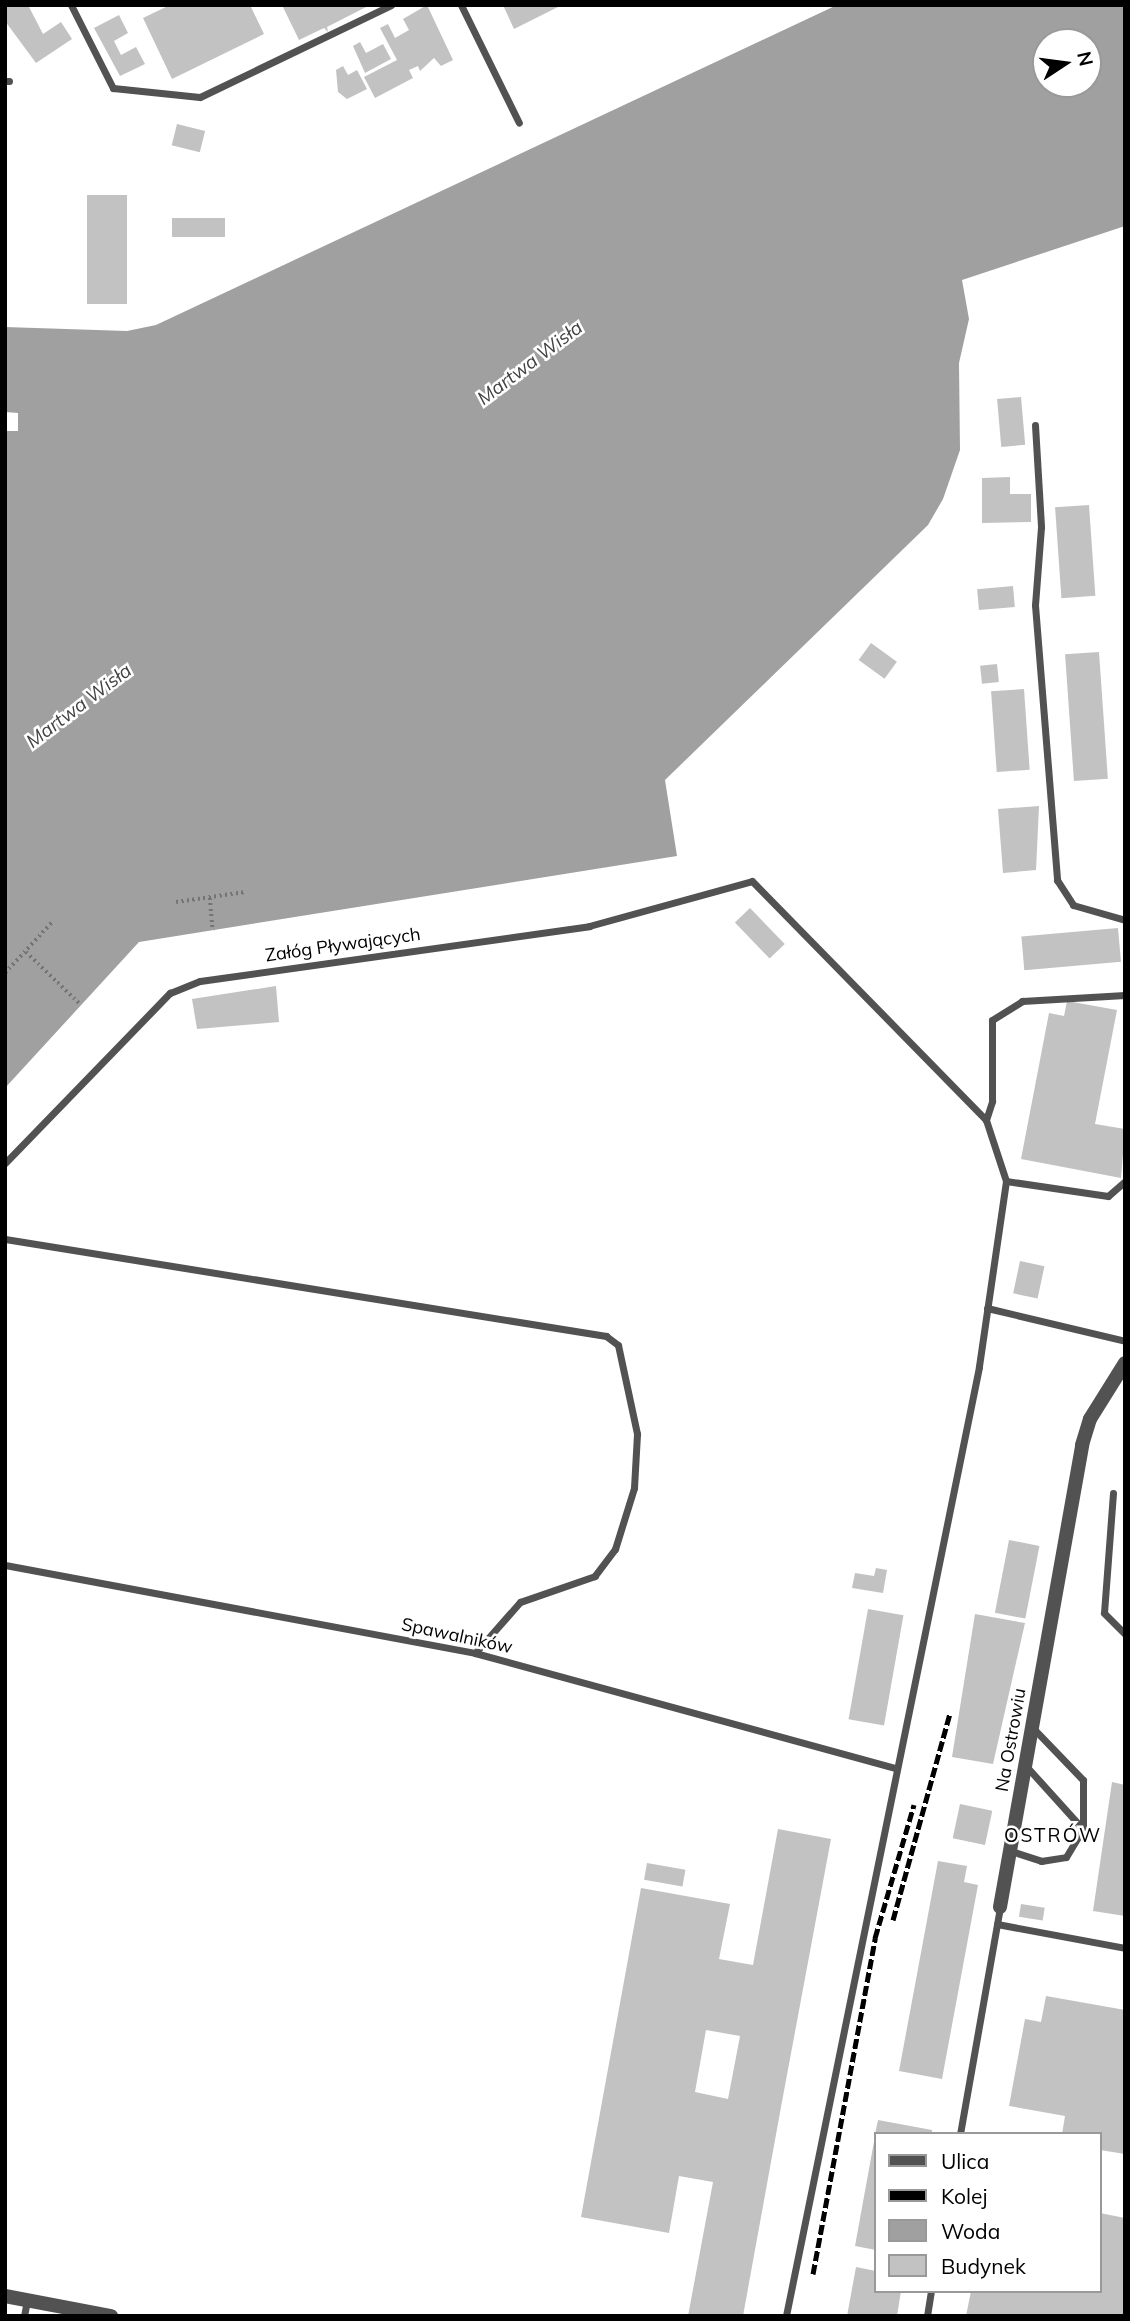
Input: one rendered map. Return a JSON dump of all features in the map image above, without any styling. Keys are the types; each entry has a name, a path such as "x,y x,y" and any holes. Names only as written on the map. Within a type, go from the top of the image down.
{"street":[{"name":"Na Ostrowiu","path":"1000,1907 1082,1445 1090,1419 1125,1363"},
{"path":"5,2296 111,2316"}],"lane":[{"path":"71,5 113,88 200,97 391,5"},
{"path":"461,5 519,124"},
{"path":"1035,425 1041,527 1035,605 1057,880 1073,905 1125,920"},
{"name":"Załóg Pływających","path":"5,1163 161,1002 200,981 589,926 752,881 986,1120"},
{"path":"786,2316 987,1308 1006,1181 986,1120 992,1020 1022,1001 1125,995"},
{"path":"1006,1181 1108,1196 1125,1181"},
{"path":"5,1239 606,1336 618,1345 637,1434 634,1488 615,1549 595,1576 520,1602 475,1653"},
{"path":"987,1308 1125,1341"},
{"path":"1113,1493 1104,1613 1125,1634"},
{"name":"Spawalników","path":"5,1565 475,1653 895,1768"},
{"path":"1011,1851 1041,1861 1066,1857 1083,1829 1083,1780 1033,1728"},
{"path":"1026,1766 1083,1829"},
{"name":"Na Ostrowiu","path":"960,2132 1000,1907"},
{"path":"997,1924 1125,1948"},
{"path":"927,2316 931,2293"},
{"path":"24,2316 27,2300"}],"path":[{"path":"176,902 245,892"},
{"path":"210,898 213,931"},
{"path":"5,973 52,922"},
{"path":"26,952 81,1005"}],"water":[{"name":"Martwa Wisła","path":"837,5 1125,5 1125,226 962,280 969,319 959,363 960,450 943,499 928,525 665,780 677,856 139,942 5,1088 5,431 18,431 18,413 5,412 5,327 127,331 156,325"}],"building":[{"path":"5,5 28,5 43,34 61,22 72,39 36,63 5,21"},
{"path":"170,5 250,5 264,34 172,79 143,18"},
{"path":"282,5 370,5 327,27 328,32 324,28 299,40"},
{"path":"427,5 453,60 441,66 434,58 420,71 418,66 409,70 413,78 375,98 364,77 397,60 380,28 388,24 395,38 409,30 403,19"},
{"path":"503,5 562,5 514,29"},
{"path":"119,15 128,33 114,41 121,55 136,47 145,64 120,76 94,28"},
{"path":"360,42 366,53 383,44 391,59 365,73 353,46"},
{"path":"343,66 348,75 357,70 367,89 347,99 338,92 336,70"},
{"path":"177,124 205,131 200,152 172,145"},
{"path":"87,195 127,195 127,304 87,304"},
{"path":"172,218 225,218 225,237 172,237"},
{"path":"1021,397 1025,445 1001,447 997,399"},
{"path":"1010,477 1010,494 1031,494 1031,522 982,523 982,478"},
{"path":"1089,505 1095,596 1061,598 1055,507"},
{"path":"1013,586 1015,607 979,610 977,589"},
{"path":"871,643 897,662 885,679 859,660"},
{"path":"1099,652 1108,779 1074,781 1065,654"},
{"path":"997,664 999,682 982,684 980,666"},
{"path":"1024,689 1030,770 997,772 991,691"},
{"path":"1039,806 1036,870 1003,873 998,809"},
{"path":"750,908 785,944 770,959 735,923"},
{"path":"1118,928 1121,962 1024,970 1021,936"},
{"path":"276,986 279,1022 197,1029 192,999"},
{"path":"1067,1001 1117,1010 1095,1124 1125,1129 1121,1178 1021,1159 1049,1013 1064,1016"},
{"path":"1020,1261 1044,1266 1038,1298 1013,1293"},
{"path":"1009,1540 1039,1546 1025,1619 995,1613"},
{"path":"876,1568 887,1570 883,1593 852,1588 855,1573 874,1576"},
{"path":"868,1609 903,1615 884,1726 849,1719"},
{"path":"975,1614 1025,1623 993,1764 952,1757"},
{"path":"1112,1782 1125,1785 1125,1916 1093,1911"},
{"path":"960,1804 992,1811 985,1845 953,1838"},
{"path":"778,1829 831,1839 743,2316 688,2316 713,2182 679,2176 669,2233 581,2217 641,1888 730,1904 719,1959 753,1965","holes":["706,2030 740,2036 728,2099 695,2092"]},
{"path":"938,1861 967,1866 964,1882 978,1885 942,2079 899,2071"},
{"path":"647,1863 685,1870 682,1887 644,1880"},
{"path":"1021,1904 1045,1908 1043,1921 1019,1917"},
{"path":"1046,1996 1125,2010 1125,2154 1102,2150 1102,2132 1062,2132 1065,2116 1009,2106 1025,2019 1041,2022"},
{"path":"878,2120 932,2130 932,2132 875,2132"},
{"path":"874,2142 874,2250 855,2246"},
{"path":"1102,2213 1125,2218 1125,2316 966,2316 971,2293 1102,2293"},
{"path":"856,2267 874,2271 874,2293 901,2293 897,2316 847,2316"}],"railway":[{"path":"893,1920 950,1713"},
{"path":"813,2274 875,1938 914,1805"}],"district":[{"name":"OSTRÓW","path":"1053,1836"}]}
